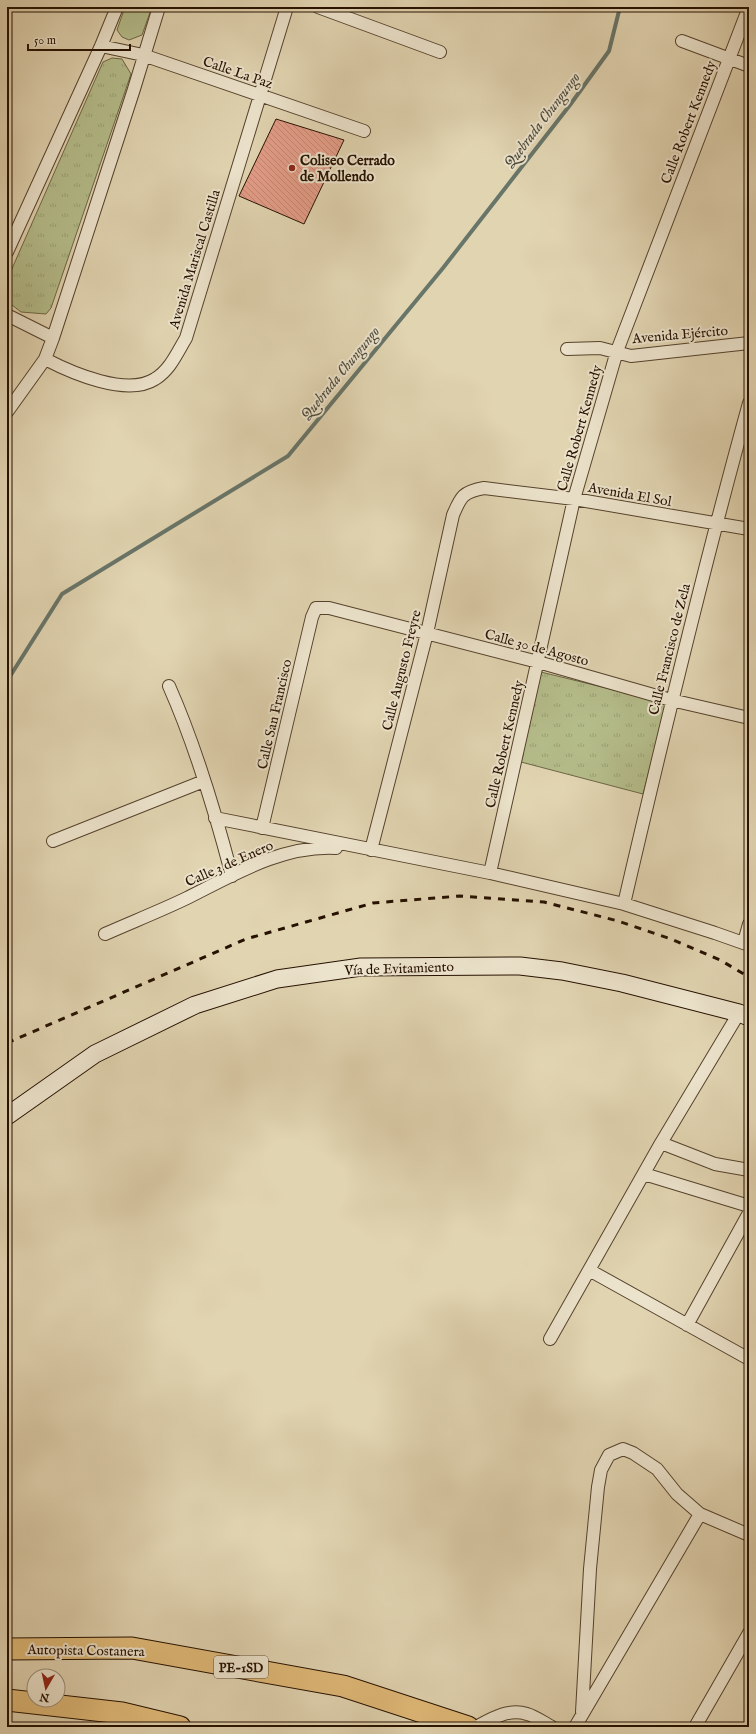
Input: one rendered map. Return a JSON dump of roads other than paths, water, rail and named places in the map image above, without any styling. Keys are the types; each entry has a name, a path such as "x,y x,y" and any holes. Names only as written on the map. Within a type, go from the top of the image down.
{"highway":[{"name":"Autopista Costanera","path":"7,1649 132,1648 343,1686 468,1727"},
{"path":"7,1700 122,1713 180,1727"}],"main road":[{"name":"Vía de Evitamiento","path":"7,1116 95,1054 195,1006 277,979 361,967 520,966 562,970 622,983 744,1015"}],"street":[{"path":"7,252 101,46 117,7"},
{"path":"7,412 45,359 53,338 159,7"},
{"name":"Avenida Mariscal Castilla","path":"45,359 71,372 109,383 136,386 155,380 170,366 186,338 287,7"},
{"path":"318,7 440,52"},
{"name":"Calle Robert Kennedy","path":"490,873 574,499 617,351 749,7"},
{"path":"682,41 749,66"},
{"name":"Calle La Paz","path":"101,46 144,55 364,131"},
{"path":"7,315 53,338"},
{"name":"Avenida Ejército","path":"567,349 600,348 617,351 631,356 749,343"},
{"name":"Calle Francisco de Zela","path":"624,904 671,700 749,403"},
{"name":"Avenida El Sol","path":"460,498 470,491 484,488 574,499 749,529"},
{"name":"Calle Augusto Freyre","path":"371,850 427,633 453,515 460,498"},
{"name":"Calle 30 de Agosto","path":"316,608 329,608 538,662 671,700 749,718"},
{"name":"Calle San Francisco","path":"262,828 312,617 316,608"},
{"path":"169,686 185,721 232,876"},
{"path":"53,841 204,781"},
{"path":"215,818 490,873 624,904 747,944 749,924"},
{"name":"Calle 3 de Enero","path":"105,934 185,899 263,861 309,849 327,848 371,850"},
{"path":"550,1339 661,1143 744,1015"},
{"path":"661,1143 715,1164 749,1170"},
{"path":"644,1174 749,1206"},
{"path":"687,1325 749,1213"},
{"path":"589,1270 749,1359"},
{"path":"582,1712 590,1569 598,1487 601,1470 609,1455 623,1449 633,1453 657,1469 677,1494 700,1514 749,1535"},
{"path":"575,1727 582,1712 700,1514"},
{"path":"695,1727 749,1633"},
{"path":"476,1727 496,1716 511,1712 526,1713 552,1727"}],"waterway":[{"name":"Quebrada Chungungo","path":"7,681 62,594 288,456 443,268 570,105 609,51 620,7"}],"railway":[{"path":"7,1043 246,939 373,903 460,896 544,902 618,921 671,939 720,960 749,977"}],"place":[{"name":"Coliseo Cerrado de Mollendo","path":"292,168"}]}
